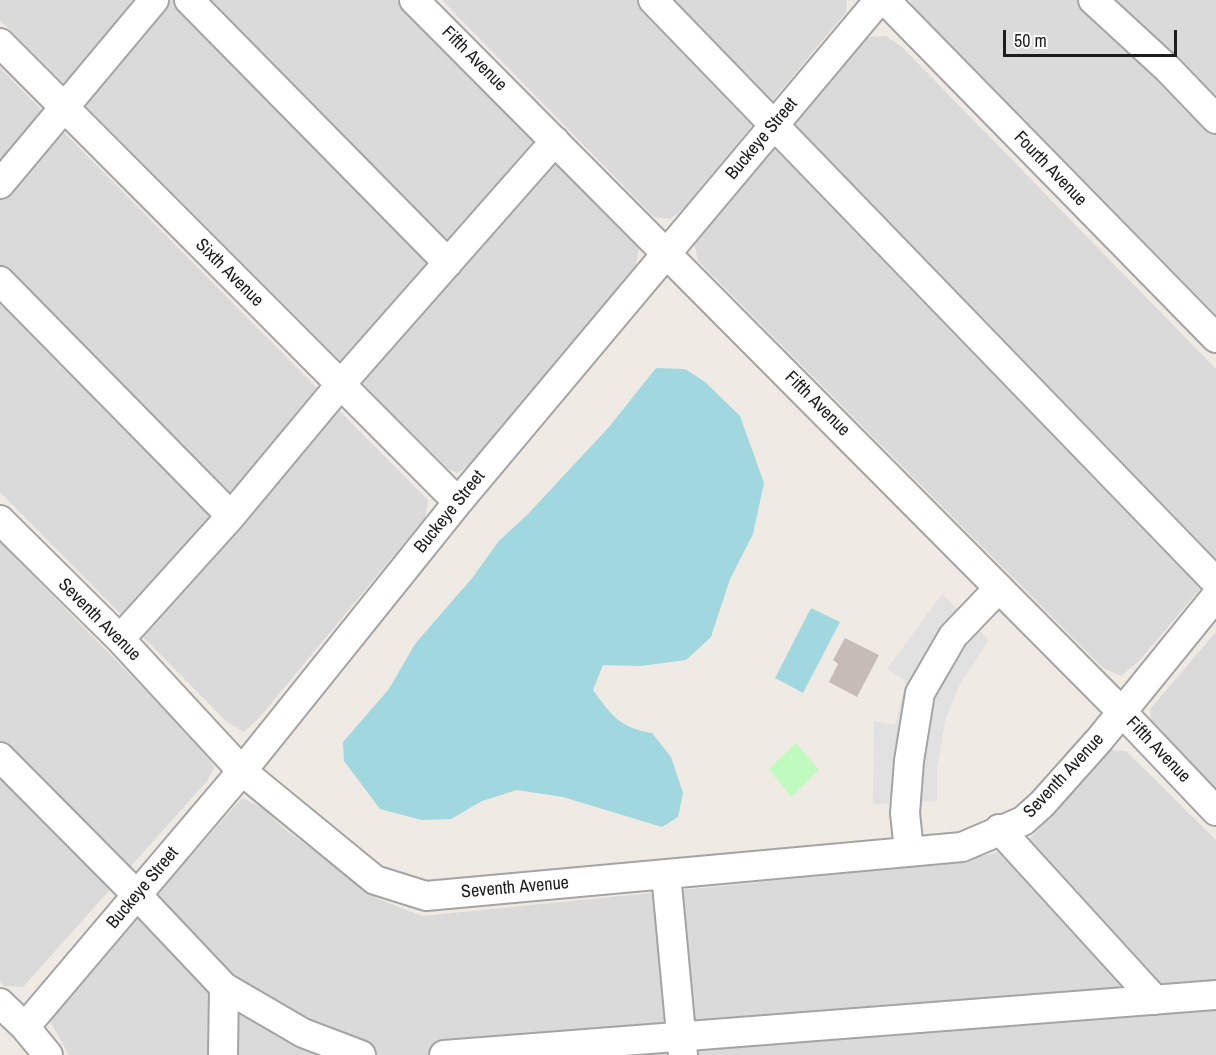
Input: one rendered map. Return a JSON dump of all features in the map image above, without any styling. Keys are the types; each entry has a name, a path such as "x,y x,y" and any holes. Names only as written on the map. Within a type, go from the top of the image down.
{"street":[{"path":"0,184 154,0"},
{"path":"189,0 448,263"},
{"name":"Fifth Avenue","path":"414,0 1120,710 1216,811"},
{"path":"653,0 1216,582"},
{"name":"Buckeye Street","path":"25,1027 242,771 458,502 879,0"},
{"name":"Fourth Avenue","path":"885,0 1216,338"},
{"path":"1093,0 1168,69 1216,119"},
{"name":"Sixth Avenue","path":"0,43 458,502"},
{"path":"120,639 231,516 340,384 555,141"},
{"path":"0,281 231,516"},
{"name":"Seventh Avenue","path":"0,520 120,639 242,771 375,880 426,896 962,847 999,829 1023,821 1042,804 1100,739 1120,710 1216,596"},
{"path":"909,851 905,813 909,761 920,693 953,636 999,588"},
{"path":"0,757 137,895 224,987 303,1033 361,1055"},
{"path":"999,829 1155,1000"},
{"path":"666,874 682,1046"},
{"path":"223,1055 224,987"},
{"path":"444,1055 682,1046 1216,995"},
{"path":"0,1003 25,1027 48,1055"}],"shaded area":[{"path":"0,0 397,0 629,233 639,249 636,266 470,465 457,473 441,466 0,20"},
{"path":"442,0 847,0 846,12 683,209 670,219 654,217"},
{"path":"910,0 1216,0 1216,315 914,10"},
{"path":"886,36 902,47 1216,369 1216,570 1139,661 1121,676 1103,668 698,261 694,243 866,37"},
{"path":"0,68 428,500 425,518 259,718 244,732 226,721 0,492"},
{"path":"0,542 206,752 214,768 207,781 23,987 4,986 0,982"},
{"path":"942,594 989,640 960,684 946,717 937,769 937,801 873,804 874,721 895,725 906,681 887,669"},
{"path":"1216,632 1216,793 1151,727 1150,709"},
{"path":"1111,750 1126,751 1216,840 1216,1055 69,1055 51,1023 53,1012 242,798 261,807 286,830 376,898 422,916 940,864 992,854 1031,837"}],"green space":[{"path":"796,743 819,770 791,797 769,769"}],"water":[{"path":"656,368 685,369 705,382 740,416 764,483 753,534 730,579 711,637 686,660 641,666 603,665 593,690 617,719 632,728 652,733 671,757 683,793 678,817 662,827 563,797 517,790 482,801 451,819 422,820 380,809 344,761 343,742 389,689 415,644 473,577 499,541 527,515 609,427"},
{"path":"811,608 840,622 803,693 775,678"}],"building":[{"path":"845,638 879,655 857,697 829,682 838,664 833,660"}]}
